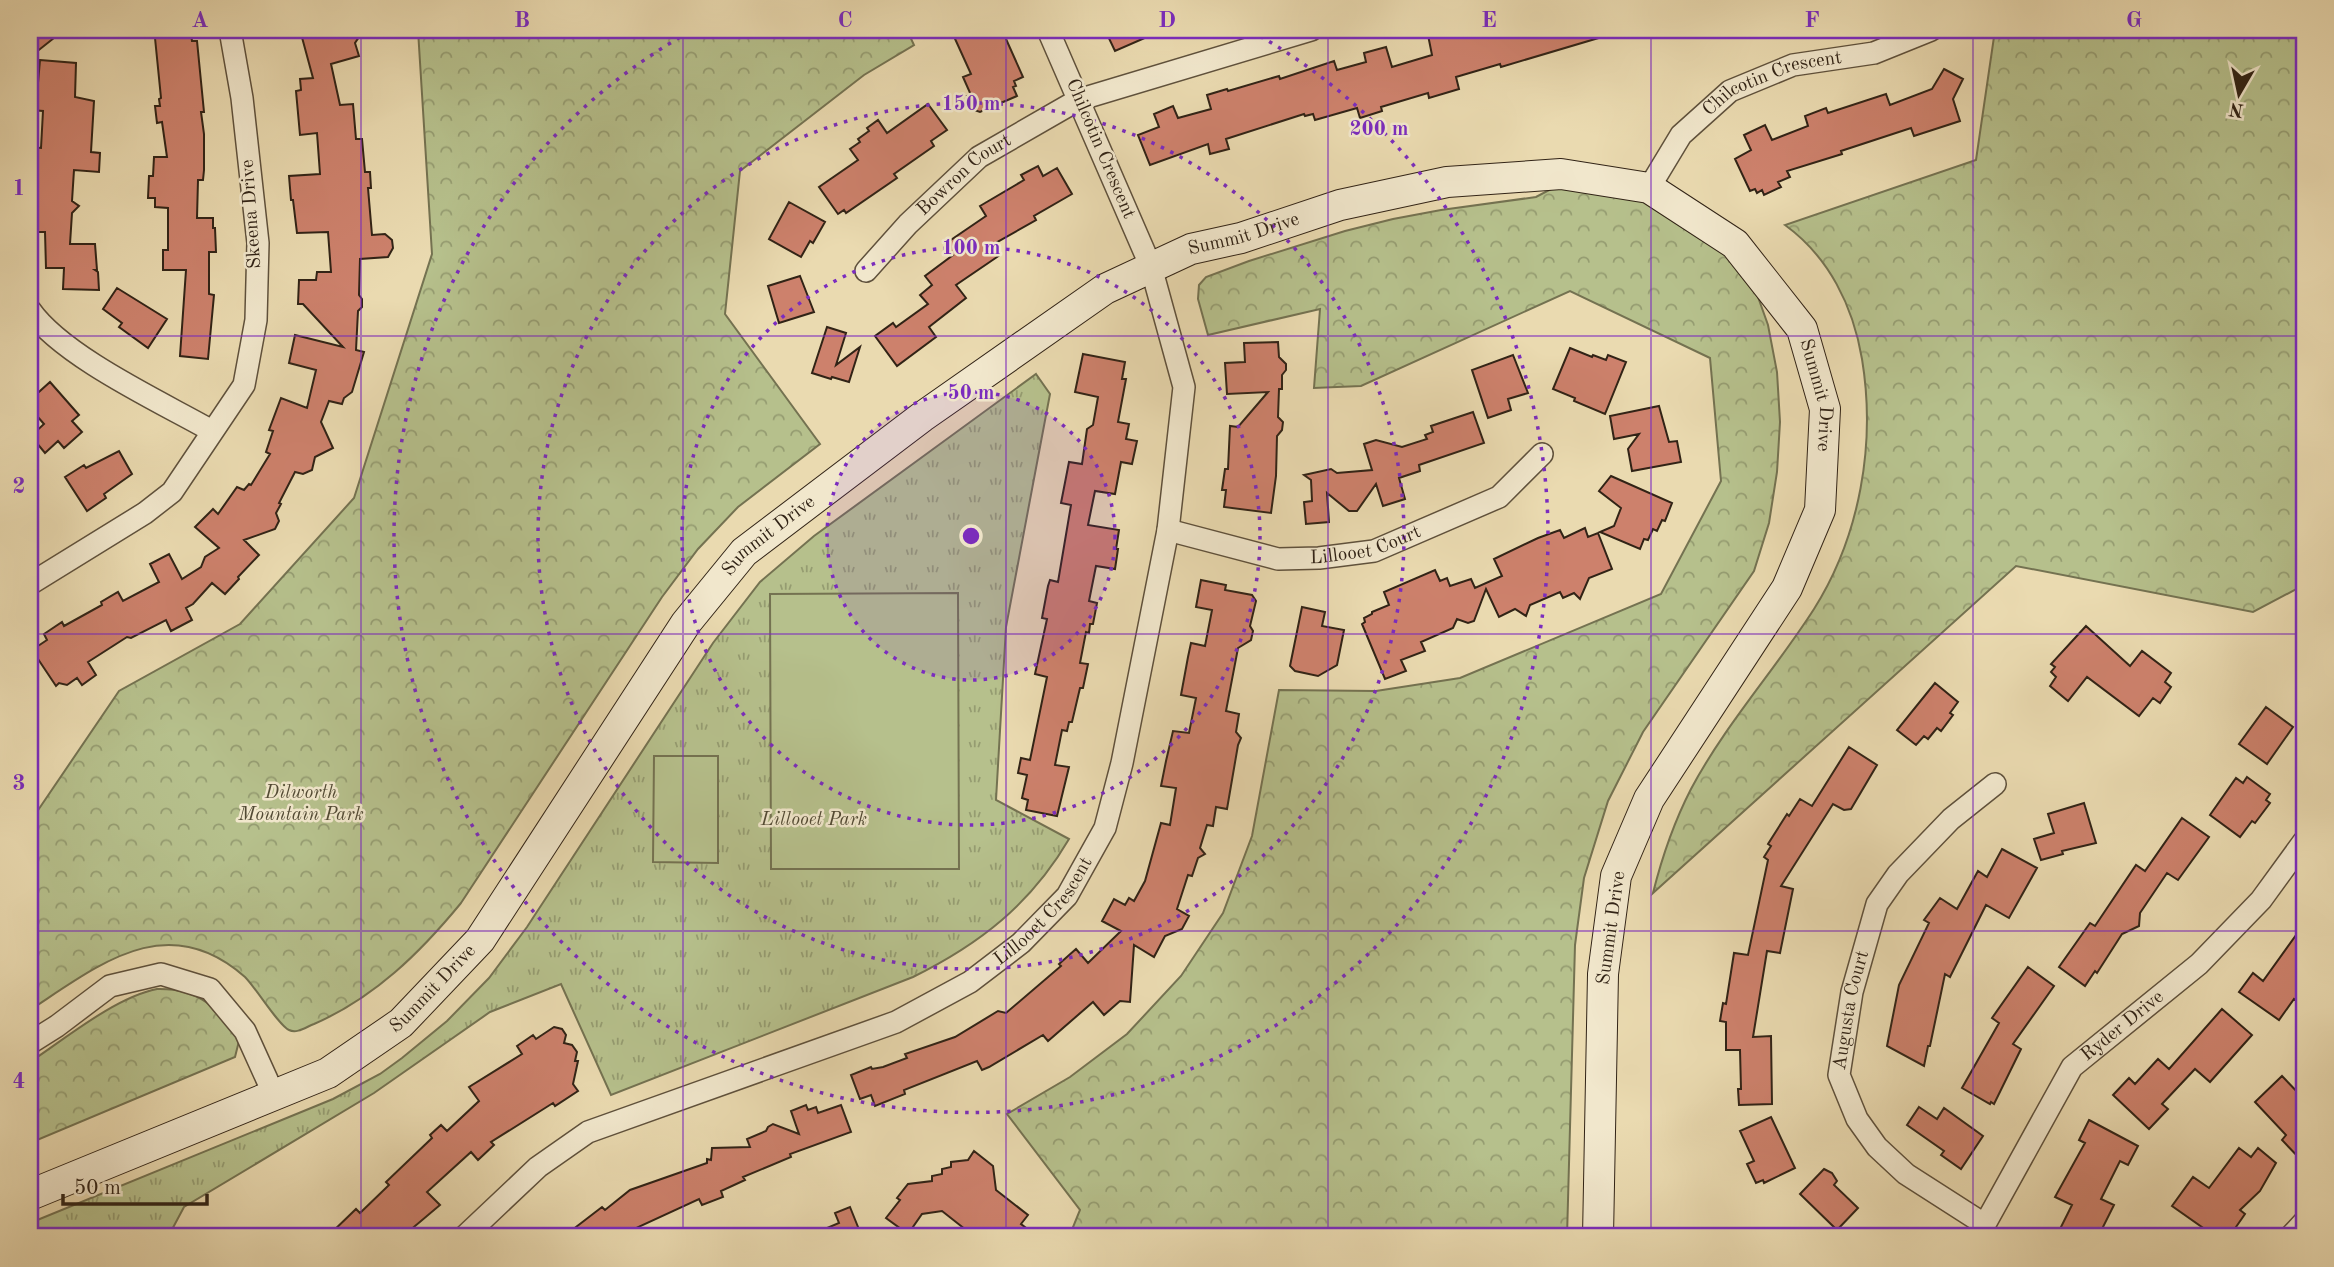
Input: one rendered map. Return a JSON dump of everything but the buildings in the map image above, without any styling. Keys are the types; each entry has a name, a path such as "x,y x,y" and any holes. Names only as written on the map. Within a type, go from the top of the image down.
{"street":[{"name":"Skeena Drive","path":"30,584 145,513 172,492 244,385 256,320 258,243 242,99 230,30"},
{"name":"Chilcotin Crescent","path":"1048,30 1151,267"},
{"name":"Bowron Court","path":"866,271 908,224 979,157 1078,100 1311,30"},
{"name":"Chilcotin Crescent","path":"1650,188 1681,135 1730,91 1793,65 1874,53 1931,30"},
{"name":"Summit Drive","path":"30,1195 328,1073 401,1023 480,940 687,623 744,552 922,417 1105,289 1191,249 1241,238 1340,205 1447,182 1561,174 1650,188 1735,244 1802,329 1825,409 1820,510 1787,587 1648,799 1616,876 1603,974 1598,1237"},
{"name":"Lillooet Crescent","path":"464,1237 538,1167 588,1132 896,1021 970,982 1021,943 1067,896 1105,828 1122,763 1168,530 1184,387 1151,267"},
{"path":"30,310 83,358 212,431"},
{"name":"Lillooet Court","path":"1168,530 1278,559 1319,558 1374,551 1499,497 1542,454"},
{"name":"Augusta Court","path":"1981,1231 1906,1174 1877,1147 1857,1119 1839,1075 1852,992 1877,904 1898,874 1951,819 1995,784"},
{"name":"Ryder Drive","path":"1981,1231 2072,1067 2199,964 2261,900 2304,841"},
{"path":"30,1043 110,986 161,974 210,989 245,1031 274,1095"},
{"path":"2290,1237 2304,1222"}],"green space":[{"name":"Dilworth Mountain Park","path":"418,30 907,30 914,45 864,75 740,171 725,314 820,444 738,507 698,549 662,597 461,903 395,973 357,1001 302,1030 292,1031 280,1022 245,977 216,957 188,947 161,945 134,951 108,962 30,1010 30,822 119,691 240,624 354,498 432,254"},
{"path":"1995,30 2304,30 2304,585 2253,612 2016,566 1653,893 1679,814 1704,765 1814,609 1830,581 1843,551 1860,489 1867,424 1866,391 1858,339 1837,284 1814,252 1785,225 1976,160"},
{"path":"1652,179 1753,283 1768,325 1777,372 1780,422 1777,472 1769,523 1754,571 1643,732 1608,801 1584,878 1575,945 1567,1237 1069,1237 1080,1210 1007,1114 1070,1077 1127,1034 1181,976 1223,913 1252,836 1279,690 1376,691 1460,678 1661,594 1721,481 1710,358 1570,291 1361,386 1314,388 1320,309 1208,335 1198,299 1199,285 1206,277 1249,261 1393,219 1536,197 1553,188"},
{"name":"Lillooet Park","path":"1036,374 1050,394 1006,627 996,800 1069,839 1038,883 1002,920 960,951 913,977 611,1095 561,984 490,1012 374,1093 184,1207 168,1237 30,1237 30,1223 333,1099 380,1074 447,1021 489,978 527,927 713,643 760,582 814,536"},
{"path":"958,593 959,869 771,869 770,594"},
{"path":"654,756 718,756 718,863 653,862"},
{"path":"157,989 185,992 206,1002 239,1041 235,1057 30,1143 30,1062 108,1009 141,993"}]}
